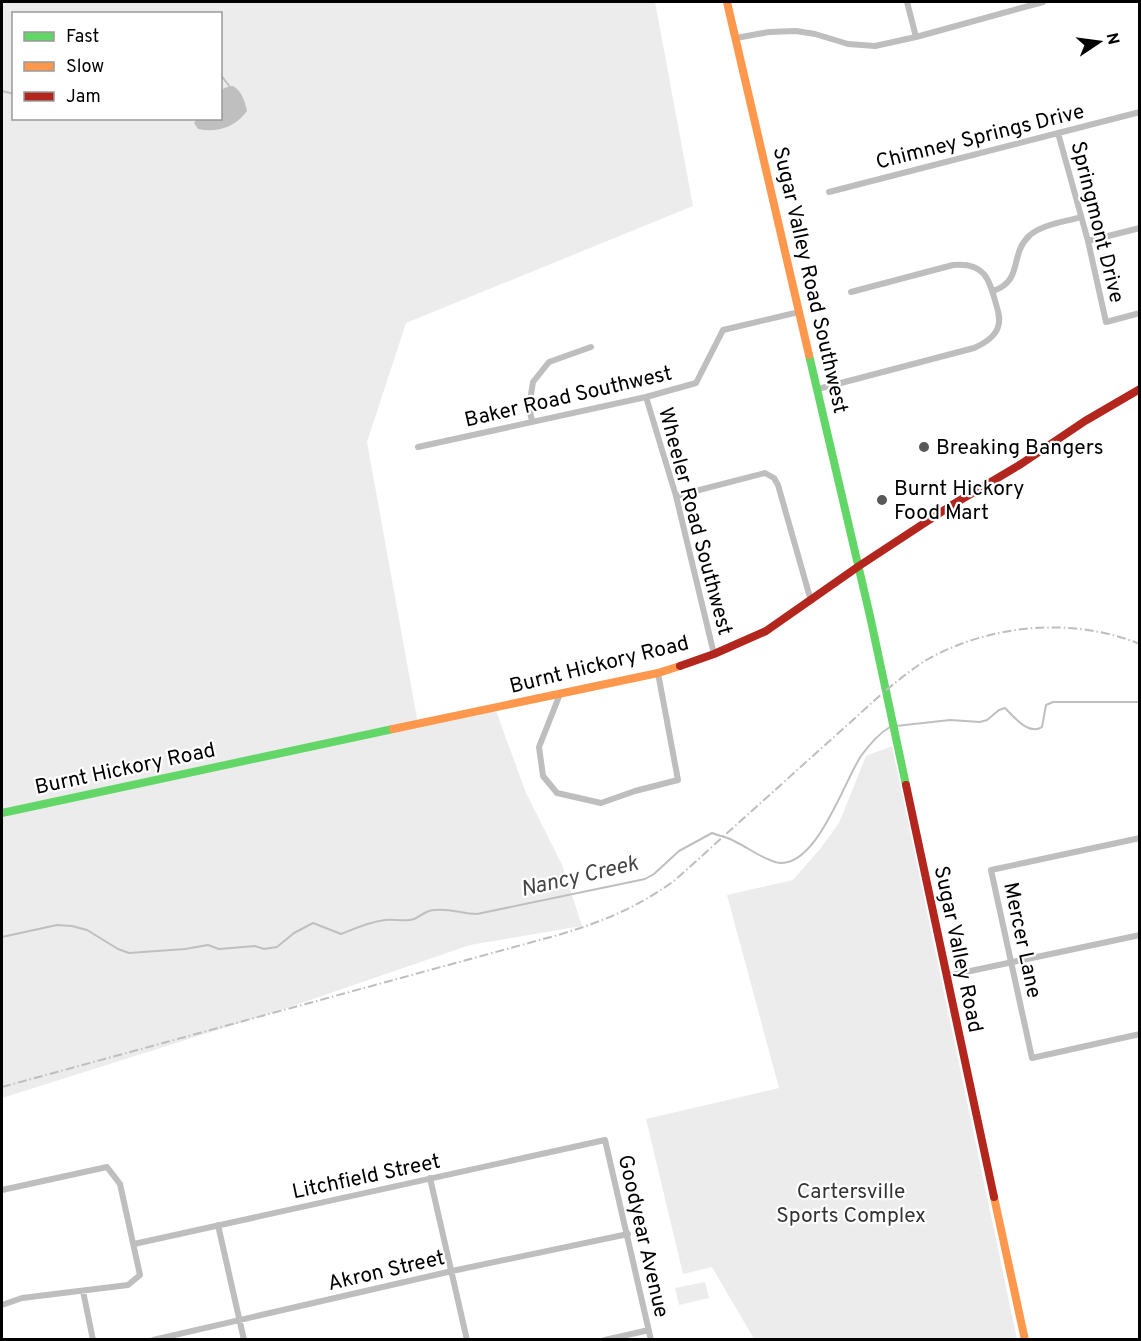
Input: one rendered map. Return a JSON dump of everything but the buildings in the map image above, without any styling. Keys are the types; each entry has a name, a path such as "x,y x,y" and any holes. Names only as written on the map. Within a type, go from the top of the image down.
{"street":[{"name":"Sugar Valley Road Southwest","path":"727,2 859,566"},
{"path":"907,2 916,37"},
{"path":"736,38 769,32 796,31 861,46 875,46 1043,2"},
{"name":"Chimney Springs Drive","path":"830,192 1140,112"},
{"name":"Springmont Drive","path":"1058,133 1088,241 1106,322 1140,314"},
{"path":"993,291 1004,287 1012,278 1019,249 1028,237 1045,227 1081,217"},
{"path":"1088,241 1140,228"},
{"path":"818,389 974,348 994,334 998,327 999,316 990,281 977,268 963,264 851,292"},
{"name":"Baker Road Southwest","path":"418,447 646,397 696,383 723,330 799,312"},
{"path":"532,421 529,407 533,382 549,362 591,347"},
{"name":"Burnt Hickory Road","path":"2,813 658,673 714,654 766,631 952,505 1140,389"},
{"name":"Wheeler Road Southwest","path":"646,397 676,496 714,654"},
{"path":"676,496 765,473 774,478 812,601"},
{"name":"Sugar Valley Road","path":"859,566 1025,1340"},
{"path":"560,694 539,747 543,776 557,793 602,803 635,791 678,780 658,673"},
{"name":"Mercer Lane","path":"1140,838 991,870 1032,1058 1140,1034"},
{"path":"947,976 1140,935"},
{"name":"Litchfield Street","path":"134,1244 605,1140"},
{"name":"Goodyear Avenue","path":"605,1140 651,1340"},
{"path":"2,1190 107,1167 120,1184 140,1275 128,1285 22,1298 2,1305"},
{"path":"430,1178 467,1340"},
{"path":"218,1225 244,1340"},
{"name":"Akron Street","path":"153,1340 452,1271 628,1234"},
{"path":"83,1291 93,1340"},
{"path":"605,1340 649,1330"}],"green space":[{"path":"2,2 655,2 693,206 406,323 367,442 418,724 495,708 526,793 562,865 582,926 470,945 284,1009 2,1098"},
{"name":"Cartersville Sports Complex","path":"892,746 1017,1339 754,1339 712,1267 683,1274 646,1119 779,1088 727,895 793,880 839,823 866,756"},
{"path":"705,1282 709,1298 679,1305 675,1288"}],"shaded area":[{"path":"233,86 236,88 244,100 247,111 225,128 198,129 194,123 196,120 222,120 222,91"}],"waterway":[{"path":"222,77 230,87"},
{"path":"2,91 12,94"},
{"name":"Nancy Creek","path":"896,726 950,720 980,722 1005,708 1022,724 1037,729 1042,727 1046,705 1053,702 1140,702"},
{"name":"Nancy Creek","path":"2,937 57,925 87,930 129,953 208,945 219,949 255,946 264,949 277,947 294,933 313,923 341,934 379,921 411,920 432,910 477,914 645,879 654,874 679,851 712,833 775,862 789,862 803,854 815,840 827,822 861,756 874,740 890,727"}],"railway":[{"path":"2,1087 558,935 618,913 674,881 885,691 930,658 954,647 980,638 1034,628 1088,630 1114,635 1140,644"}],"traffic: fast":[{"path":"809,355 870,616 906,785"},
{"path":"2,813 393,729"}],"traffic: slow":[{"path":"727,2 809,355"},
{"path":"393,729 658,673 680,666"},
{"path":"994,1197 1025,1340"}],"traffic: jam":[{"path":"680,666 766,631 952,505 1140,389"},
{"path":"906,785 994,1197"}],"place":[{"name":"Breaking Bangers","path":"924,447"},
{"name":"Burnt Hickory Food Mart","path":"882,500"}]}
